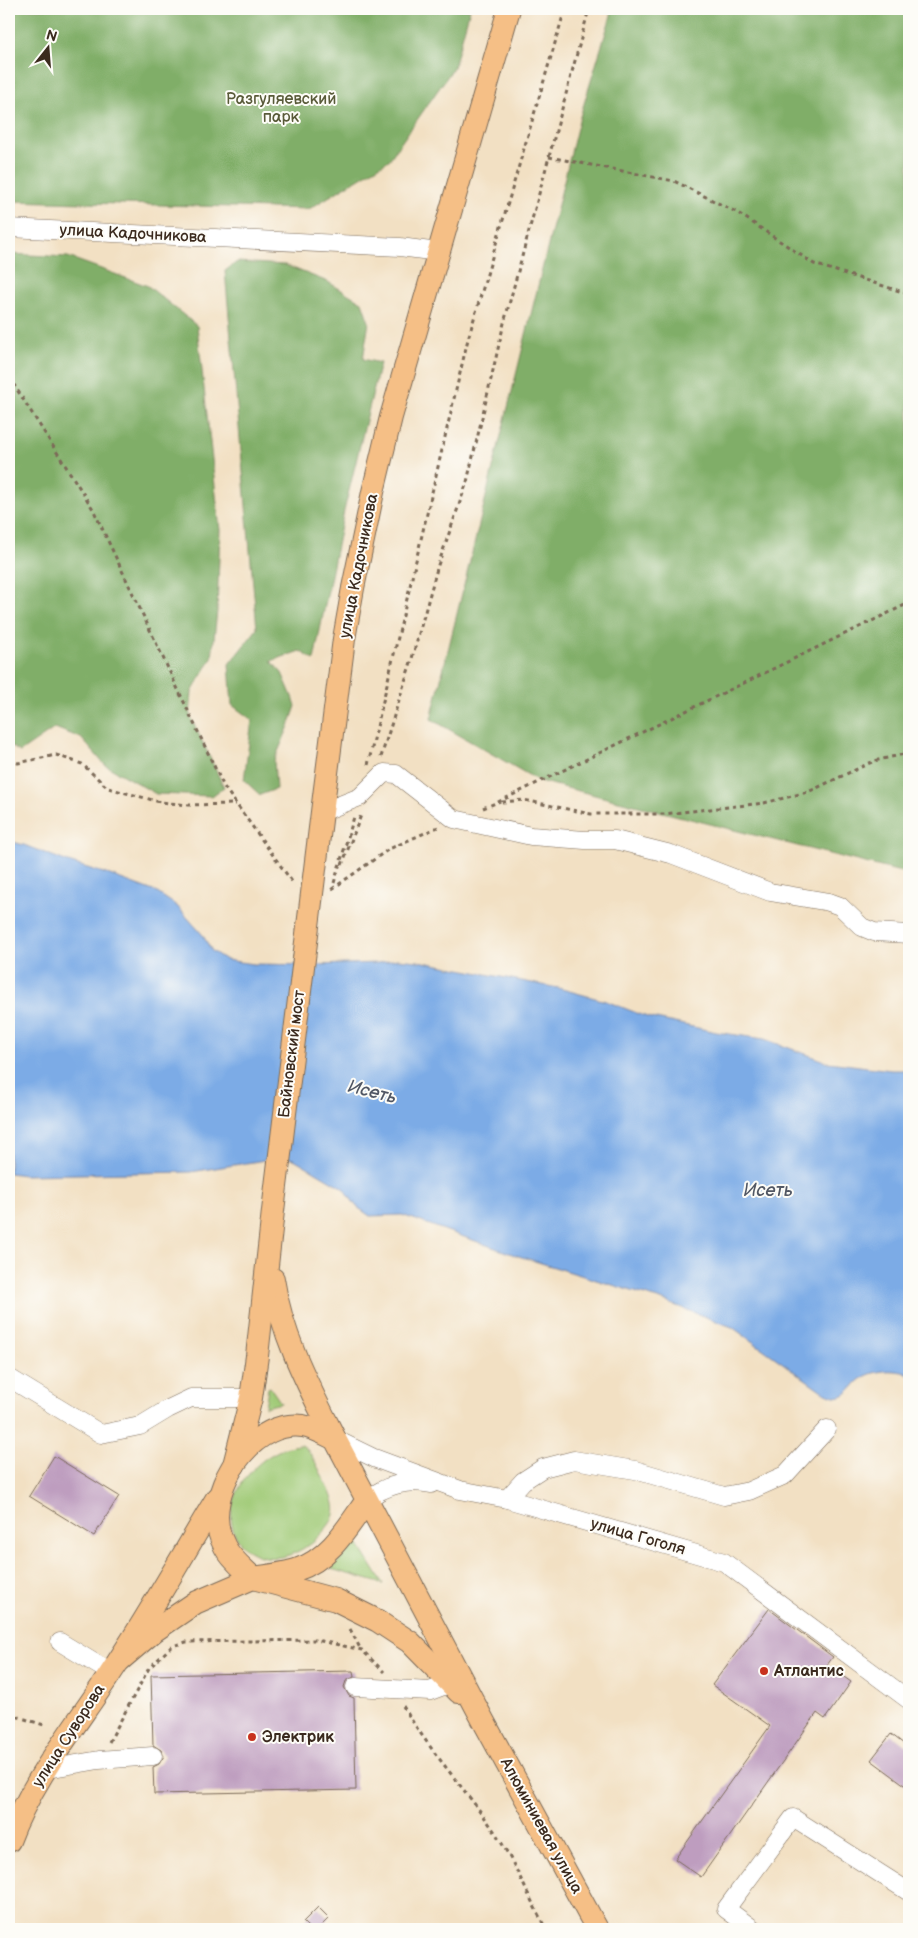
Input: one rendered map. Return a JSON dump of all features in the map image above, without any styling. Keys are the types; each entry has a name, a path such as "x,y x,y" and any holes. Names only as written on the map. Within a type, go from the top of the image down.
{"main road":[{"name":"улица Кадочникова","path":"313,887 344,639 362,540 391,417 508,9"},
{"name":"Байновский мост","path":"272,1216 313,887"},
{"path":"115,1666 222,1489 234,1465 250,1398 262,1315 272,1216"},
{"path":"272,1216 273,1275 278,1307 285,1331 304,1378 484,1722"},
{"path":"234,1465 254,1442 277,1429 302,1426 335,1439"},
{"path":"222,1489 217,1518 225,1548 254,1578 336,1600 378,1621 410,1642 452,1683 484,1722"},
{"path":"115,1666 154,1631 195,1603 254,1578 285,1573 310,1564 324,1555 367,1500"},
{"name":"улица Суворова","path":"9,1841 28,1801 47,1769 115,1666"},
{"name":"Алюминиевая улица","path":"484,1722 597,1929"}],"street":[{"name":"улица Кадочникова","path":"9,228 400,247 438,252"},
{"path":"322,812 360,797 384,772 396,774 454,819 531,836 615,840 671,854 770,892 829,902 840,906 862,927 874,932 909,934"},
{"path":"11,1379 101,1434 140,1426 191,1398 250,1398"},
{"path":"507,1499 522,1481 542,1468 574,1460 634,1470 724,1496 749,1491 786,1475 827,1429"},
{"name":"улица Гоголя","path":"335,1439 374,1458 460,1490 507,1499 724,1562 909,1700"},
{"path":"367,1500 378,1490 392,1485 427,1483 460,1490"},
{"path":"60,1642 115,1666"},
{"path":"354,1687 430,1691 452,1683"},
{"path":"47,1769 99,1760 153,1756"},
{"path":"753,1929 726,1909 793,1818 909,1892"}],"path":[{"path":"313,887 360,797 468,339 565,9"},
{"path":"313,887 373,783 411,662 438,565 467,482 504,323 589,9"},
{"path":"549,157 674,181 738,213 814,264 909,294"},
{"path":"9,378 93,509 224,787 236,804 313,887"},
{"path":"313,887 454,819 498,802 909,603"},
{"path":"498,802 524,800 591,814 664,814 764,803 808,792 874,762 909,753"},
{"path":"9,761 18,763 56,755 82,764 108,788 160,802 189,805 236,804"},
{"path":"99,1760 149,1668 172,1646 186,1642 316,1640 362,1650 388,1676 392,1688 426,1742 492,1827 546,1929"},
{"path":"9,1714 44,1725"}],"green space":[{"name":"Разгуляевский парк","path":"9,9 470,9 454,67 389,160 309,209 9,201"},
{"path":"613,9 909,9 909,874 539,781 431,719 579,120"},
{"path":"9,254 68,257 148,286 197,326 220,530 217,611 212,658 192,692 190,716 224,787 212,796 156,794 105,765 81,738 55,728 20,752 9,745"},
{"path":"237,262 285,265 328,282 362,302 369,322 363,359 380,363 344,511 314,660 300,651 271,661 282,673 296,706 274,761 276,789 260,795 244,780 252,720 232,705 229,664 257,629 225,271"},
{"path":"270,1387 281,1403 265,1407 268,1388"},
{"path":"298,1445 306,1448 316,1462 333,1499 333,1517 319,1536 300,1550 281,1557 264,1557 249,1551 238,1540 232,1524 233,1506 241,1485 258,1464 281,1450"},
{"path":"357,1542 383,1584 331,1569"}],"water":[{"name":"Исеть","path":"9,841 156,892 177,906 202,934 212,951 226,960 254,964 316,965 378,963 397,959 418,961 558,988 606,1001 647,1017 716,1032 764,1039 828,1062 891,1070 909,1070 909,1374 881,1371 867,1375 843,1395 831,1395 822,1391 732,1327 661,1300 512,1254 402,1215 370,1216 357,1207 343,1188 294,1159 283,1157 191,1172 24,1175 9,1173"}],"building":[{"path":"54,1456 119,1496 94,1536 29,1496"},
{"path":"769,1609 833,1657 827,1665 851,1682 825,1719 817,1713 701,1877 675,1859 770,1726 712,1685"},
{"path":"353,1671 354,1677 346,1681 344,1687 349,1696 354,1698 356,1790 154,1794 153,1767 159,1764 164,1756 161,1750 153,1745 151,1675"},
{"path":"891,1734 909,1748 909,1788 871,1760"},
{"path":"318,1907 329,1918 318,1929 310,1929 303,1922"}],"place":[{"name":"Атлантис","path":"764,1671"},
{"name":"Электрик","path":"252,1737"}]}
